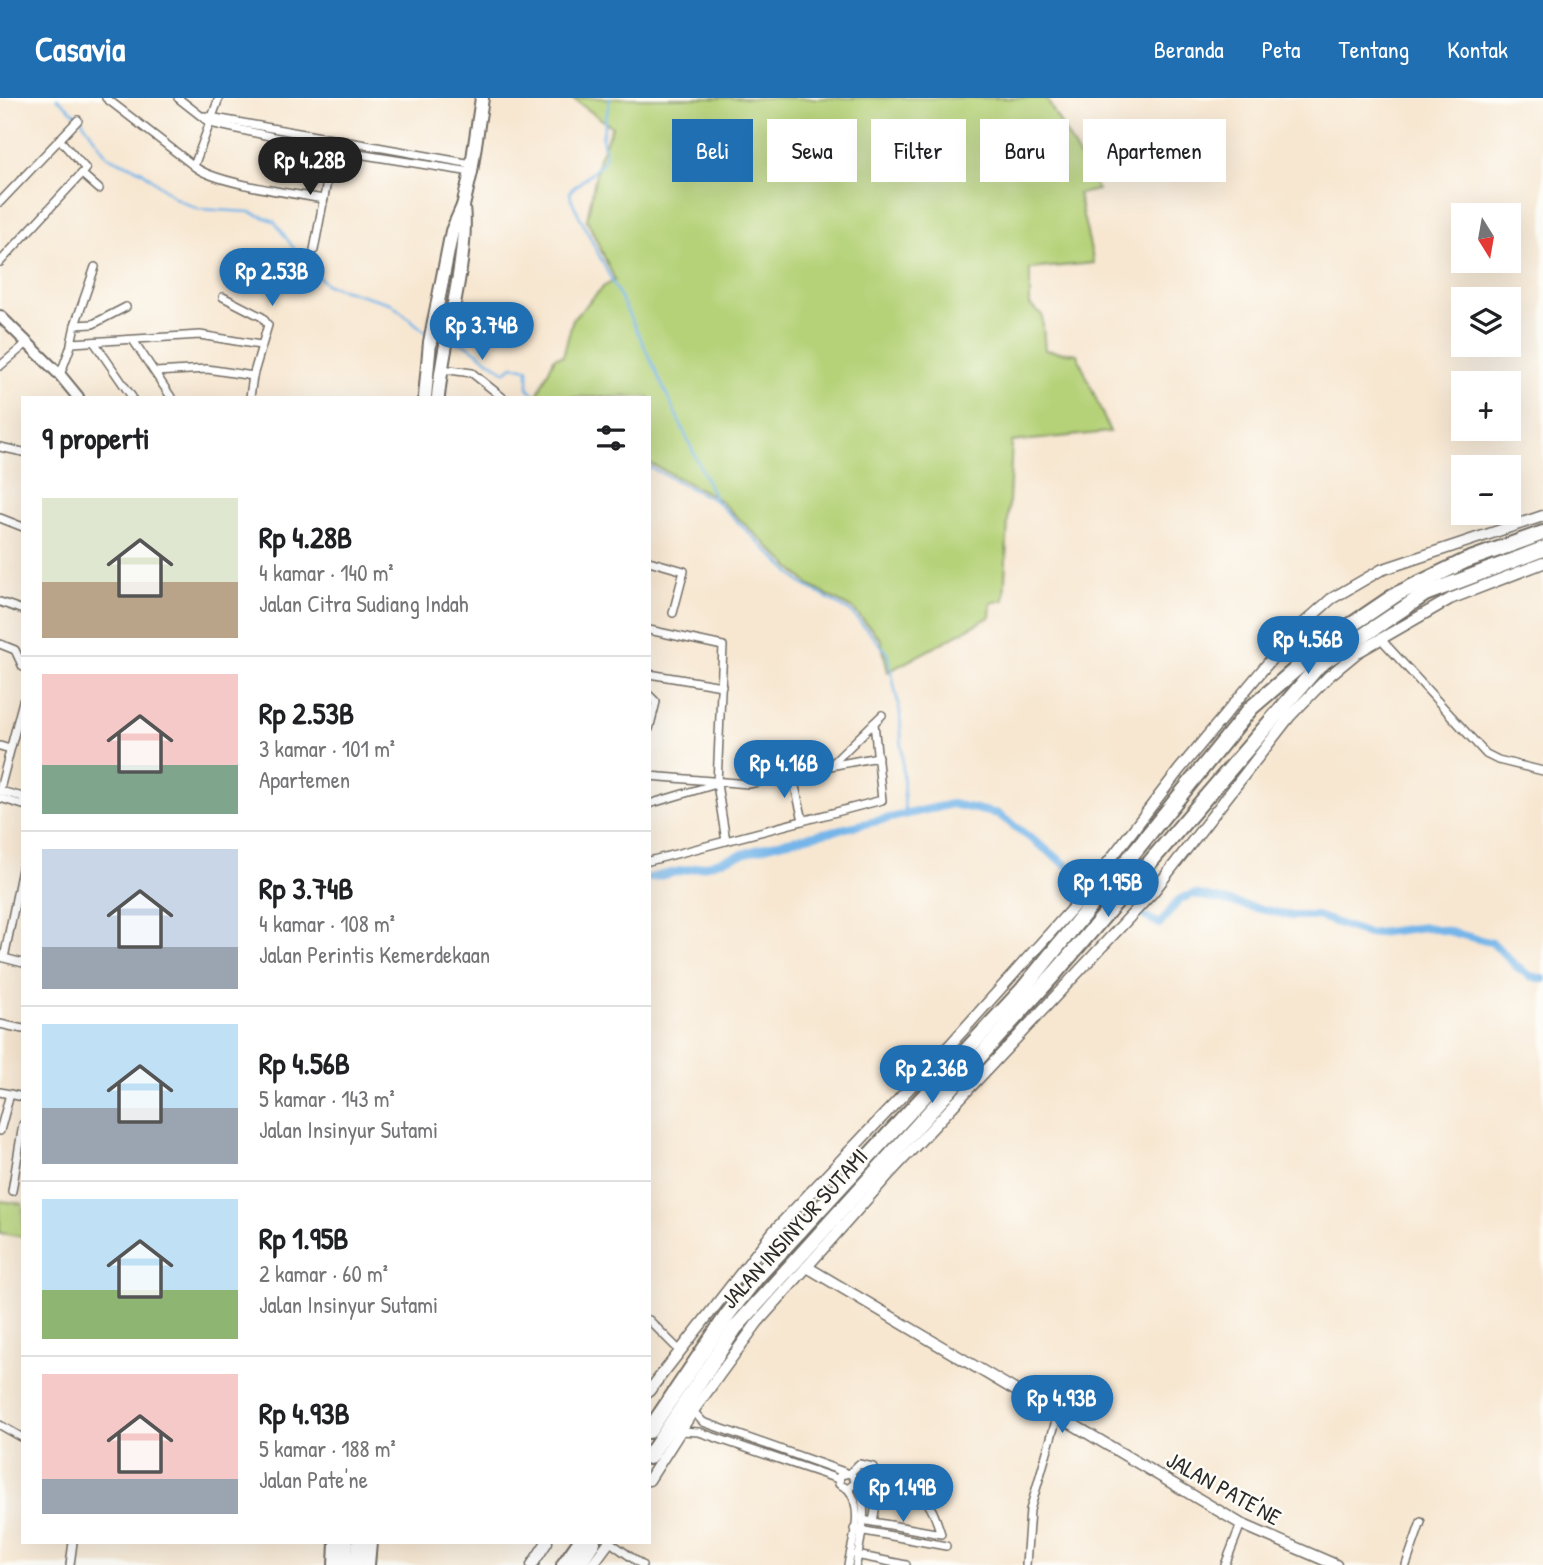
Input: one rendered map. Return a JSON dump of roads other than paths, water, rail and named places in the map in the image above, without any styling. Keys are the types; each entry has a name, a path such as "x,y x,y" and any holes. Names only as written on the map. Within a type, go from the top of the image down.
{"highway":[{"name":"JALAN INSINYUR SUTAMI","path":"651,1428 728,1314 757,1277 1023,989 1251,708 1332,638 1398,594 1465,561 1543,534"},
{"name":"JALAN INSINYUR SUTAMI","path":"651,1454 735,1328 1056,972 1319,665 1425,593 1543,549"},
{"path":"564,1565 579,1544"},
{"path":"578,1565 592,1544"}],"main road":[{"path":"425,396 430,342 443,272 452,231 463,206 482,98"},
{"path":"438,396 465,232 463,206"},
{"path":"2,324 60,374 77,396"},
{"path":"335,1565 336,1544"},
{"path":"346,1565 348,1544"},
{"path":"357,1565 359,1544"},
{"path":"368,1565 370,1544"}],"street":[{"path":"106,98 202,173 324,199"},
{"path":"178,98 208,119 471,168"},
{"path":"194,166 208,119 219,98"},
{"path":"0,202 78,120"},
{"path":"289,136 333,149 471,168"},
{"path":"0,262 86,168 59,139"},
{"path":"314,250 333,149"},
{"path":"82,174 99,189"},
{"path":"60,374 94,267"},
{"path":"223,297 266,321 265,336 260,345 250,396"},
{"path":"75,325 93,324 126,307"},
{"path":"71,344 200,335 260,345"},
{"path":"133,340 170,396"},
{"path":"94,342 131,396"},
{"path":"0,366 26,344"},
{"path":"155,372 207,369 253,376"},
{"path":"441,369 472,373 501,396"},
{"path":"0,447 21,452"},
{"path":"651,1388 773,1231 940,1056 1077,903 1187,760 1294,632 1331,599 1381,570 1543,516"},
{"path":"0,518 21,526"},
{"path":"651,562 684,571 673,613"},
{"path":"651,1477 693,1411 757,1322 890,1173 1153,892 1290,716 1339,666 1380,638 1450,599 1543,563"},
{"path":"0,602 21,609"},
{"path":"651,630 721,643 724,650 717,784 726,841"},
{"path":"1380,638 1486,754 1498,760 1543,771"},
{"path":"0,645 19,654 21,660"},
{"path":"651,674 722,686"},
{"path":"651,697 656,702 651,721"},
{"path":"21,708 0,790 21,796"},
{"path":"830,766 882,715"},
{"path":"651,860 882,800 874,723"},
{"path":"0,746 10,749"},
{"path":"651,776 749,785 878,757"},
{"path":"792,775 803,820"},
{"path":"651,803 717,784"},
{"path":"0,799 21,804"},
{"path":"21,873 2,958 21,963"},
{"path":"0,1024 21,1029"},
{"path":"0,1091 21,1097"},
{"path":"0,1131 10,1094"},
{"path":"12,1191 21,1136"},
{"name":"JALAN PATE'NE","path":"807,1267 1241,1524 1336,1565"},
{"path":"651,1322 680,1351"},
{"path":"693,1411 703,1422 847,1473 856,1503 856,1565"},
{"path":"1026,1565 1032,1499 1058,1414"},
{"path":"699,1432 703,1422"},
{"path":"0,1425 21,1437"},
{"path":"680,1431 699,1432 838,1479 842,1488 852,1486"},
{"path":"838,1479 859,1464 873,1468 875,1473 858,1530"},
{"path":"852,1486 865,1503"},
{"path":"863,1520 873,1522 928,1532 941,1534 932,1505 921,1495 879,1487 873,1522"},
{"path":"1406,1565 1421,1522"},
{"path":"1225,1565 1241,1524"},
{"path":"858,1530 946,1546"},
{"path":"70,1565 73,1544"},
{"path":"532,1565 546,1544"},
{"path":"592,1565 608,1544"},
{"path":"612,1544 642,1565"},
{"path":"848,1565 854,1555"},
{"path":"854,1555 906,1565"}],"waterway":[{"path":"57,98 81,119 107,156 142,171 175,198 198,209 250,212 274,221 305,264 327,285 390,303 427,333"},
{"path":"610,98 602,138 606,156 602,164 570,191 571,199 641,339 715,499"},
{"path":"450,340 467,345 505,372 513,366 528,369 528,390 537,396"},
{"path":"651,468 716,501 801,583 851,612 887,652 900,712 905,814"},
{"path":"651,878 704,866 775,844 952,804 998,814 1092,884"},
{"path":"1144,916 1160,924 1180,899 1194,894 1292,916 1317,916 1368,934 1425,927 1493,943 1517,967 1530,976 1543,979"}]}
